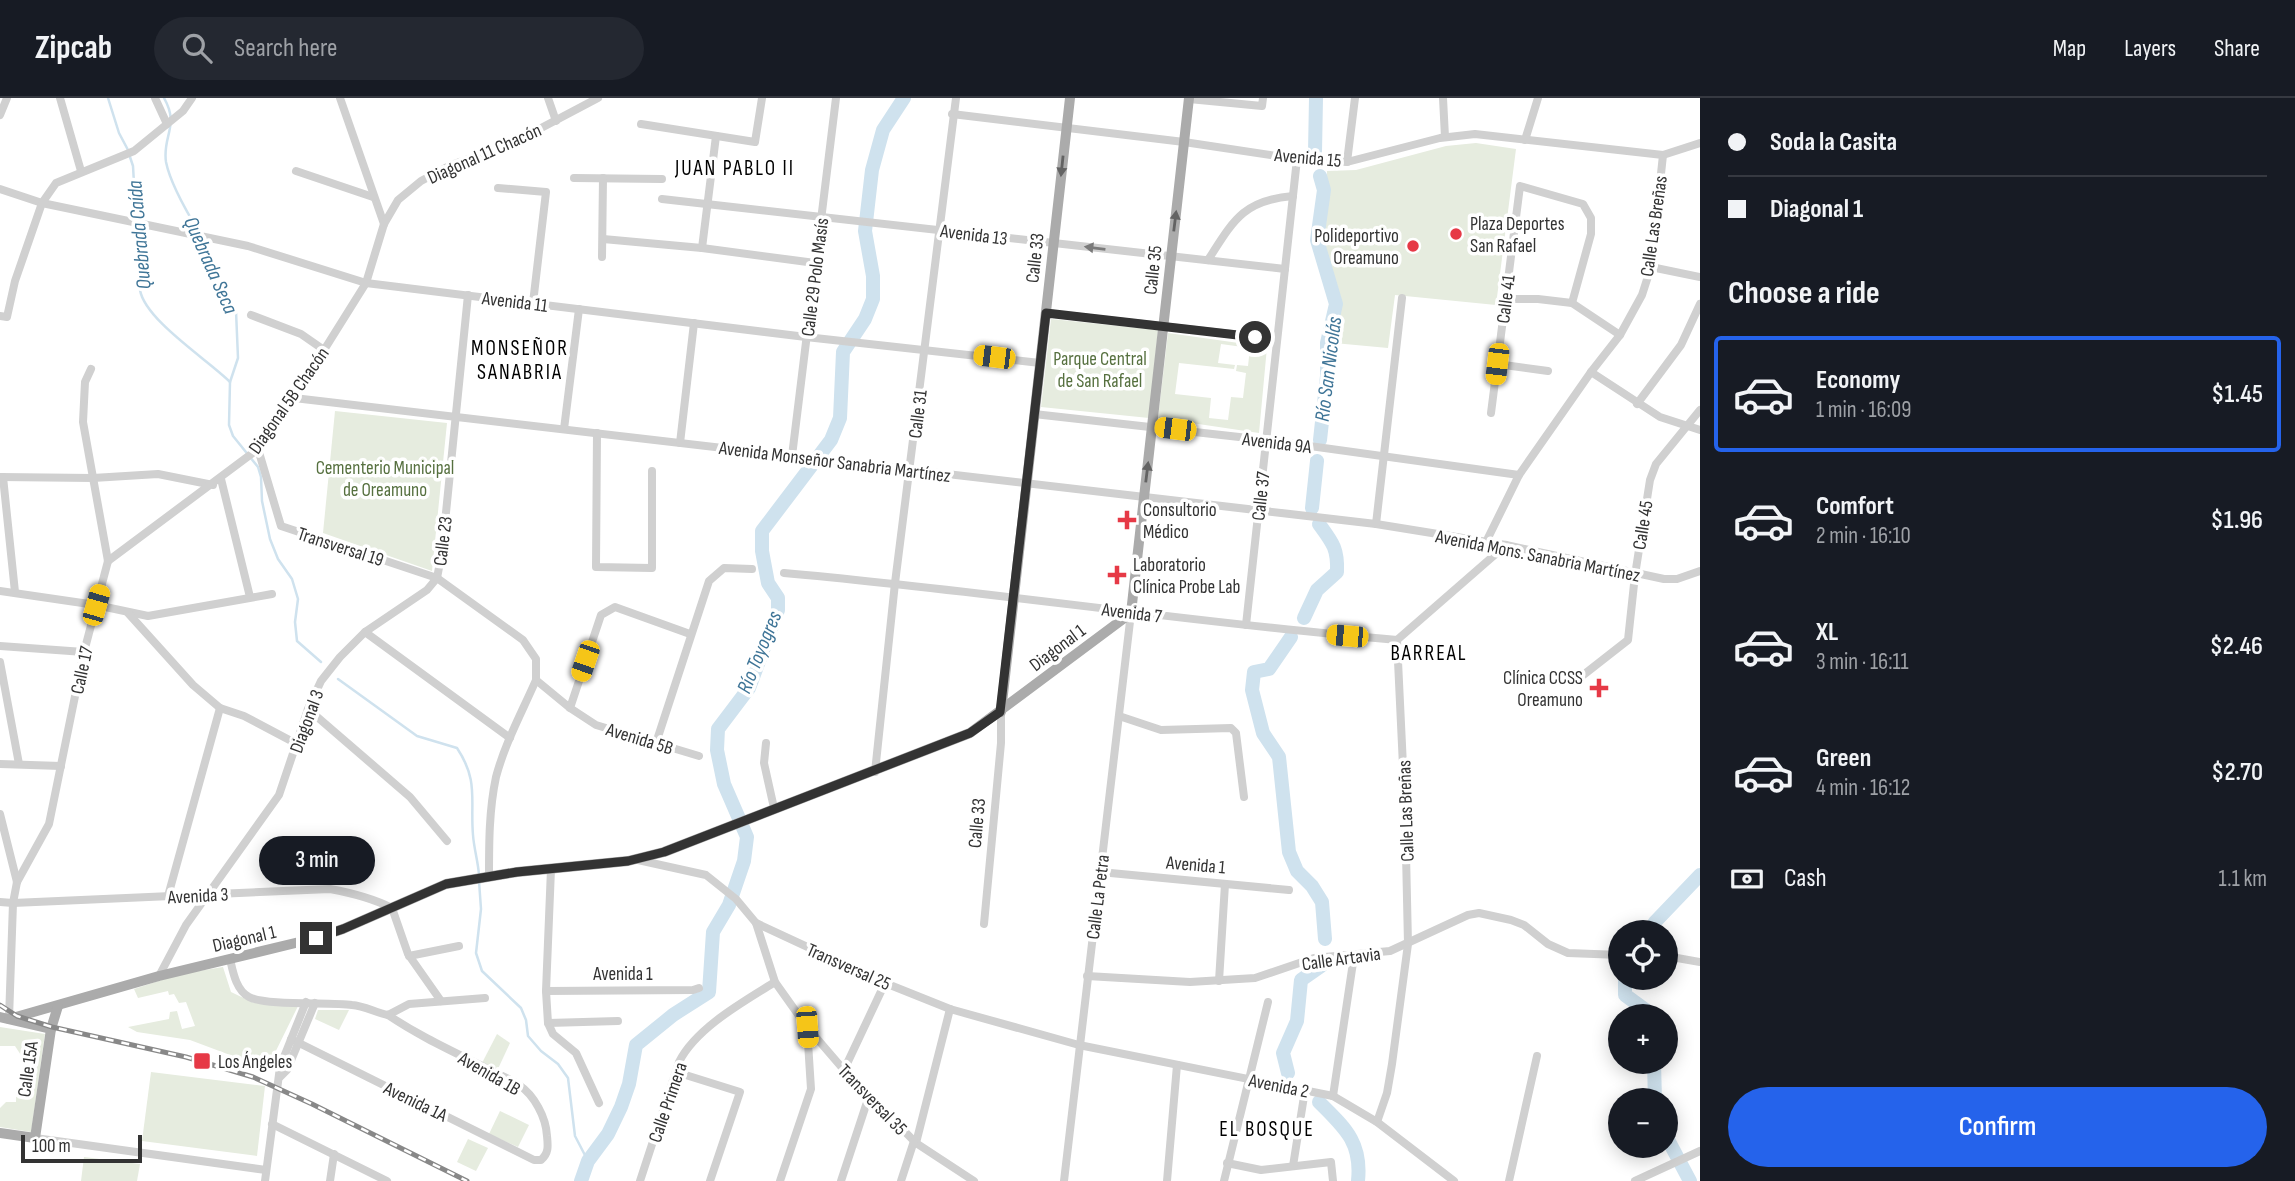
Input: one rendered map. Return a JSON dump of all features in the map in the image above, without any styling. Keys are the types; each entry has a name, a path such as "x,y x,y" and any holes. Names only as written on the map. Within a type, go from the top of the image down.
{"main road":[{"name":"Calle 33","path":"1000,712 1070,98"},
{"name":"Calle 35","path":"1131,612 1189,99"},
{"name":"Diagonal 1","path":"4,1018 58,1006 159,976 316,938 429,891 467,880 635,860 664,852 970,733 1131,612"},
{"name":"Calle 15A","path":"35,1138 51,1029 58,1006"},
{"path":"4,1018 51,1029"},
{"path":"0,1133 35,1138"}],"street":[{"path":"0,115 7,98"},
{"path":"60,98 81,171"},
{"path":"155,98 167,124"},
{"path":"4,317 42,203 56,183 134,150 183,111 191,98"},
{"path":"340,98 384,224"},
{"path":"548,98 556,121"},
{"name":"Diagonal 11 Chacón","path":"384,224 398,200 421,181 451,164 509,145 598,98"},
{"path":"641,124 755,142 762,98"},
{"name":"Calle 29 Polo Masís","path":"792,456 836,98"},
{"name":"Calle 31","path":"875,772 895,583 956,98"},
{"path":"1347,162 1355,98"},
{"path":"1444,98 1445,136"},
{"path":"1525,140 1538,98"},
{"path":"1189,99 1262,102"},
{"name":"Avenida 15","path":"953,114 1184,142 1297,159 1347,162 1445,136 1475,134 1662,155"},
{"path":"702,248 716,136"},
{"name":"Calle Las Breñas","path":"1486,542 1519,475 1619,335 1642,295 1651,267 1662,155 1700,143"},
{"name":"Calle 37","path":"1246,625 1297,159"},
{"path":"296,171 373,197"},
{"path":"574,178 662,179"},
{"path":"602,257 603,178"},
{"name":"Calle 41","path":"1491,413 1520,186 1583,204 1591,218 1591,234 1572,303"},
{"path":"499,188 546,192 533,303"},
{"name":"Avenida 11","path":"0,189 42,203 248,246 366,283 1040,363"},
{"path":"1208,260 1230,227 1250,207 1269,198 1293,196"},
{"name":"Avenida 13","path":"662,199 1285,269"},
{"name":"Diagonal 5B Chacón","path":"108,561 258,449 294,398 366,283 384,224"},
{"path":"603,239 702,248 815,263"},
{"path":"1651,267 1700,276"},
{"name":"Calle 23","path":"437,578 442,552 468,295"},
{"path":"1376,524 1402,298"},
{"path":"1505,299 1572,303 1619,335"},
{"path":"1637,404 1681,345 1700,304"},
{"path":"564,429 579,309"},
{"path":"1046,313 1278,339"},
{"path":"251,315 301,334 324,350"},
{"path":"680,443 694,323"},
{"path":"1497,364 1548,371"},
{"name":"Calle 17","path":"17,883 49,824 84,652 108,561 83,422 85,382 91,369"},
{"path":"1591,372 1660,417 1700,430"},
{"name":"Avenida Monseñor Sanabria Martínez","path":"294,398 1376,524"},
{"name":"Calle 45","path":"1582,676 1628,640 1650,480 1656,464 1700,410"},
{"name":"Avenida 9A","path":"1034,414 1266,440 1519,475"},
{"path":"597,433 596,567 652,568 652,471"},
{"name":"Transversal 19","path":"258,449 281,526 437,578"},
{"path":"15,592 2,477 93,478 158,474 213,485"},
{"path":"221,479 250,597"},
{"name":"Avenida Mons. Sanabria Martínez","path":"1376,524 1506,545 1635,575 1677,579 1700,571"},
{"path":"1397,640 1506,545"},
{"path":"656,743 709,581 724,568 752,569"},
{"name":"Avenida 7","path":"784,573 895,583 1298,632 1397,640"},
{"path":"437,578 523,640 536,659 536,680 496,777 490,818 487,876"},
{"name":"Diagonal 3","path":"159,976 186,925 279,795 308,709 321,681 365,632 427,590 437,578"},
{"path":"0,591 96,605 148,616 272,594"},
{"path":"570,708 601,615 615,607 690,635"},
{"name":"Calle La Petra","path":"1064,1181 1131,612"},
{"path":"128,613 193,685 220,708 244,716 297,744"},
{"path":"365,632 510,738"},
{"name":"Calle Las Breñas","path":"1377,1122 1387,1093 1408,944 1397,640"},
{"path":"0,646 84,652"},
{"path":"0,662 19,764"},
{"name":"Avenida 5B","path":"536,680 596,725 699,756"},
{"path":"168,896 220,708"},
{"path":"308,709 410,797 447,841"},
{"name":"Calle 33","path":"984,924 1001,743 1000,712"},
{"path":"1119,716 1161,730 1231,728 1236,733 1244,797"},
{"path":"766,743 764,763 774,808"},
{"path":"0,764 61,766"},
{"path":"0,814 17,883 4,1018"},
{"name":"Transversal 25","path":"635,860 706,875 736,899 756,923 885,983 950,1009 1079,1045"},
{"path":"12,862 27,864"},
{"path":"551,869 548,1023 553,1034 576,1053 599,1103"},
{"name":"Avenida 1","path":"1100,872 1289,890"},
{"path":"1219,981 1225,884"},
{"name":"Avenida 3","path":"0,902 330,889 372,899 392,908"},
{"path":"392,908 402,943 441,1001"},
{"name":"Calle Artavia","path":"1087,976 1147,981 1255,978 1314,958 1390,951 1468,915 1479,913 1524,925 1548,944 1568,953 1608,955"},
{"name":"Transversal 35","path":"756,923 775,982 807,1027 844,1070 915,1142 974,1181"},
{"path":"409,956 459,946"},
{"path":"1333,1096 1354,956"},
{"path":"1678,958 1700,962"},
{"name":"Avenida 1B","path":"230,959 235,979 249,997 268,1002 354,1005 388,1015 410,1030 520,1086 537,1104 547,1133 548,1151 541,1160"},
{"name":"Calle Primera","path":"640,1181 685,1050 734,1008 775,982"},
{"path":"844,1070 885,983"},
{"name":"Avenida 1","path":"547,991 699,988"},
{"path":"388,1015 409,1004 485,998"},
{"path":"265,1181 280,1077 287,1070 295,1041 311,1002"},
{"path":"1224,1181 1268,1002"},
{"path":"901,1181 915,1142 950,1009"},
{"path":"548,1023 618,1021"},
{"path":"780,1181 811,1089 807,1027"},
{"name":"Avenida 1A","path":"295,1041 534,1160 541,1160"},
{"name":"Avenida 2","path":"1079,1045 1333,1096 1377,1122 1454,1181"},
{"path":"1509,1181 1537,1056"},
{"path":"1167,1181 1177,1065"},
{"path":"676,1072 740,1092 710,1181"},
{"path":"1293,1166 1304,1090"},
{"path":"841,1181 869,1096"},
{"path":"272,1124 387,1181"},
{"path":"35,1138 266,1170"},
{"path":"1635,1181 1700,1151"},
{"path":"330,1181 334,1154"},
{"path":"1227,1163 1261,1170 1332,1162 1332,1181"}],"green space":[{"name":"Polideportivo Oreamuno","path":"1476,143 1516,149 1496,305 1395,295 1388,348 1334,343 1341,297 1327,271 1322,241 1327,203 1327,171 1356,170 1446,146"},
{"name":"Parque Central de San Rafael","path":"1051,319 1158,330 1149,418 1041,407"},
{"path":"1168,333 1267,347 1259,433 1158,418","holes":["1221,344 1250,348 1248,366 1237,365 1236,371 1246,373 1243,398 1231,397 1228,420 1209,418 1211,398 1175,394 1179,363 1234,369 1235,365 1218,363"]},
{"name":"Cementerio Municipal de Oreamuno","path":"335,411 447,423 432,571 323,533"},
{"path":"223,967 231,992 254,1003 300,1002 267,1069 190,1040 137,1032 128,1027 169,1019 170,1012 177,1011 182,1029 195,1026 186,1002 179,1003 174,994 169,995 168,991 138,998 134,989 180,974"},
{"path":"318,1010 349,1010 339,1030 315,1019"},
{"path":"0,1027 45,1034 31,1132 0,1127 0,1108 6,1102 16,1102 16,1097 27,1088 30,1069 15,1046 0,1046"},
{"path":"497,1034 510,1043 497,1071 482,1063"},
{"path":"151,1072 265,1086 257,1156 142,1141"},
{"path":"500,1111 529,1125 518,1147 489,1134"},
{"path":"468,1139 488,1148 476,1171 457,1162"},
{"path":"84,1157 140,1164 137,1181 81,1181"}],"waterway":[{"name":"Quebrada Caída","path":"108,98 119,133 128,150"},
{"name":"Quebrada Seca","path":"164,98 169,108 171,124 165,153 168,170 199,232"},
{"name":"Río Toyogres","path":"581,1181 588,1161 608,1134 621,1107 629,1084 636,1045 673,1015 709,992 713,932 729,905 744,861 747,837 724,784 717,750 718,729 749,688 778,610 778,598 768,583 762,551 762,531 831,440 840,418 843,352 865,319 873,299 873,276 865,231 872,170 883,130 904,98"},
{"name":"Río San Nicolás","path":"1315,152 1316,98"},
{"name":"Quebrada Caída","path":"130,157 133,166 136,219"},
{"name":"Río San Nicolás","path":"1320,176 1324,190 1317,240 1336,304 1327,343 1327,376 1320,440"},
{"name":"Quebrada Caída","path":"137,226 139,282 144,302 165,326 230,382"},
{"name":"Quebrada Seca","path":"202,238 236,311 238,358 230,382 229,425 233,436 258,467 270,539 278,559 292,579 298,599 295,622 297,641 321,662"},
{"name":"Río San Nicolás","path":"1312,508 1317,461"},
{"name":"Río San Nicolás","path":"1304,618 1317,590 1337,572 1334,546 1319,524"},
{"name":"Río San Nicolás","path":"1291,637 1269,669 1254,672 1252,690 1263,733 1279,757 1289,852 1297,871 1312,886 1322,902 1325,939"},
{"name":"Quebrada Seca","path":"338,679 417,736 457,748 471,781 473,835 479,875"},
{"path":"1657,920 1700,875"},
{"name":"Quebrada Seca","path":"479,881 481,909 476,953 482,971 521,1008 528,1036 558,1064 568,1078 575,1136 588,1161"},
{"name":"Río San Nicolás","path":"1288,1073 1283,1053 1297,1021 1301,980 1321,966"},
{"path":"1625,990 1625,995 1637,1004"},
{"path":"1654,1074 1655,1088"},
{"name":"Río San Nicolás","path":"1319,1102 1350,1137 1357,1156 1358,1181"},
{"path":"1678,1158 1690,1181"}],"railway":[{"path":"0,1005 17,1016 52,1027 186,1057 253,1077 467,1181"}],"place":[{"name":"Plaza Deportes San Rafael","path":"1456,234"},
{"name":"Polideportivo Oreamuno","path":"1413,246"},
{"name":"Consultorio Médico","path":"1127,520"},
{"name":"Laboratorio Clínica Probe Lab","path":"1117,575"},
{"name":"Clínica CCSS Oreamuno","path":"1599,688"},
{"name":"Los Ángeles","path":"202,1061"}],"district":[{"name":"JUAN PABLO II","path":"735,168"},
{"name":"MONSEÑOR SANABRIA","path":"520,360"},
{"name":"BARREAL","path":"1429,653"},
{"name":"EL BOSQUE","path":"1267,1129"}],"route":[{"path":"316,938 446,884 484,876 628,861 664,852 970,733 1000,712 1046,313 1255,337"}]}
